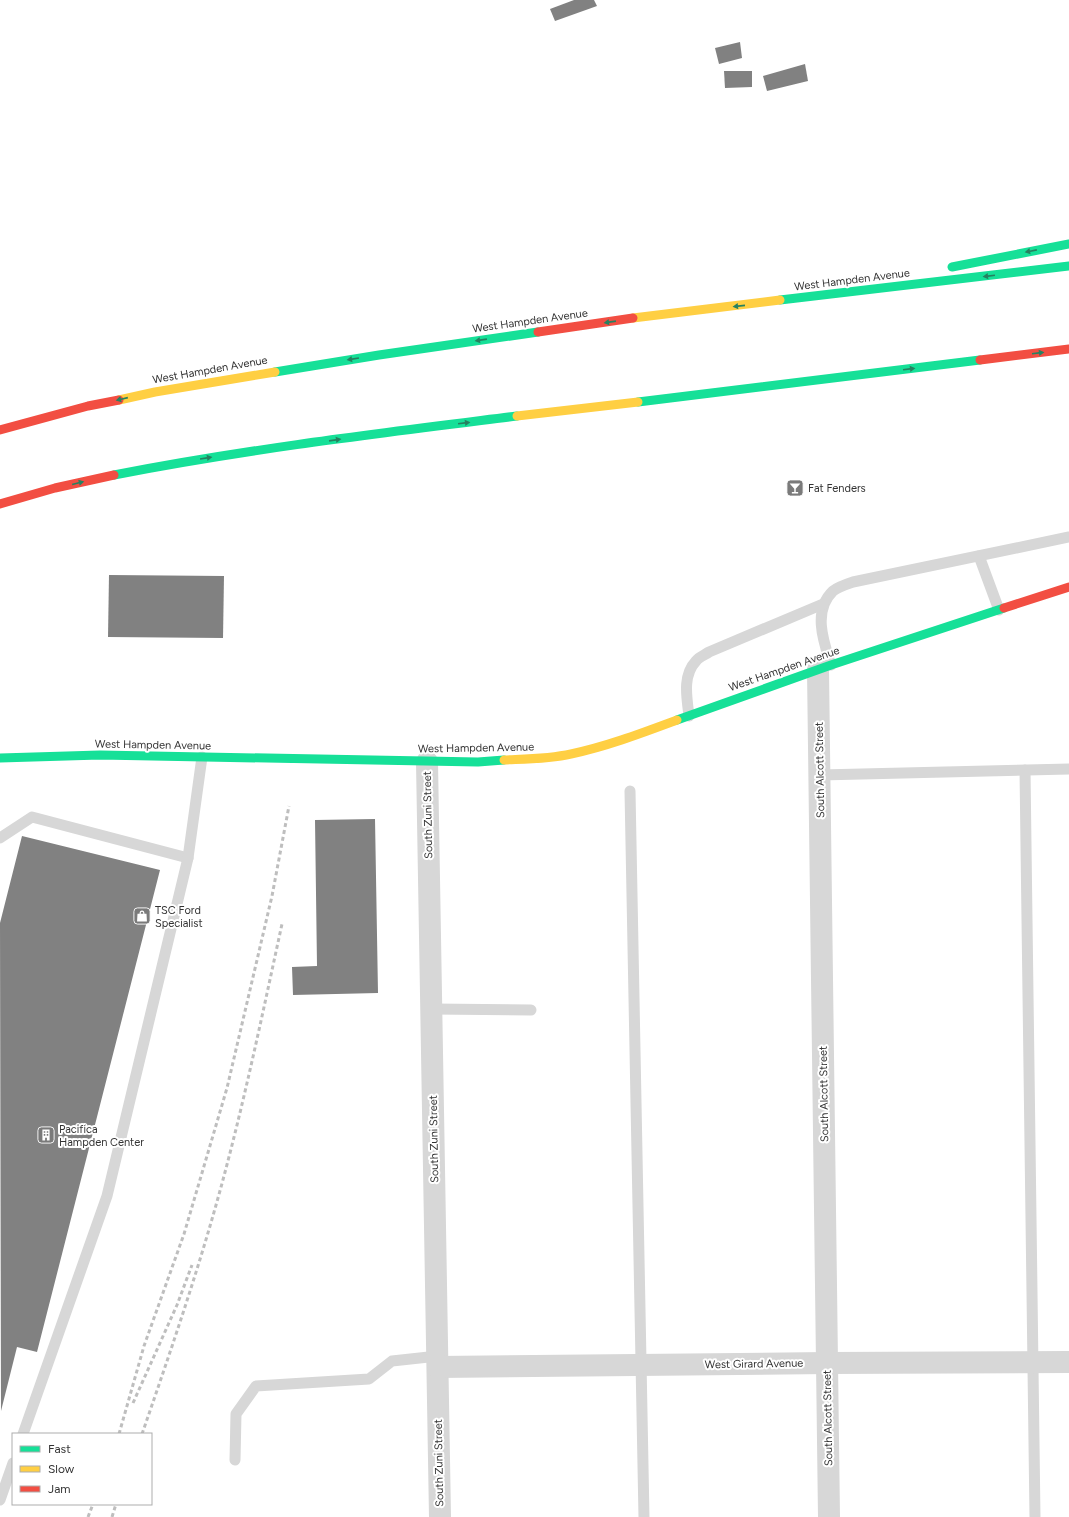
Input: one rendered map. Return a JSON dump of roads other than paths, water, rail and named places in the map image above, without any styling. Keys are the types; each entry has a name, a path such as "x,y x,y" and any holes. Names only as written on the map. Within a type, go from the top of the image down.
{"main road":[{"path":"946,268 1069,244"},
{"name":"West Hampden Avenue","path":"0,430 88,406 155,392 378,355 656,316 1069,266"},
{"path":"778,301 908,276"},
{"path":"0,504 55,489 167,464 252,451 544,413 1069,349"},
{"path":"0,420 88,406"},
{"path":"7,511 55,489"},
{"name":"West Hampden Avenue","path":"0,758 100,755 478,762 516,760 571,754 621,741 825,668 1069,587"}],"street":[{"name":"South Alcott Street","path":"825,668 820,775 829,1517"},
{"name":"South Zuni Street","path":"427,762 440,1517"},
{"name":"West Girard Avenue","path":"438,1362 640,1365 1069,1362"}],"lane":[{"path":"825,668 824,642 821,624 823,604 833,590 853,582 1069,537"},
{"path":"979,556 999,610"},
{"path":"689,716 686,689 688,675 696,661 709,652 823,604"},
{"path":"23,1433 107,1196 188,858 202,757"},
{"path":"820,775 1069,769"},
{"path":"1025,770 1035,1517"},
{"path":"630,791 644,1517"},
{"path":"0,838 32,817 188,858"},
{"path":"432,1009 531,1010"},
{"path":"235,1460 236,1414 256,1386 369,1379 392,1361 438,1362"},
{"path":"0,1500 12,1465"}],"railway":[{"path":"119,1433 144,1346 184,1234 227,1088 272,896 289,806"},
{"path":"142,1433 210,1228 244,1096 282,924"},
{"path":"133,1403 177,1305 192,1265"},
{"path":"88,1517 93,1505"},
{"path":"112,1517 116,1505"}],"place":[{"name":"Fat Fenders","path":"795,488"},
{"name":"TSC Ford Specialist","path":"142,916"},
{"name":"Pacifica Hampden Center","path":"46,1135"}]}
